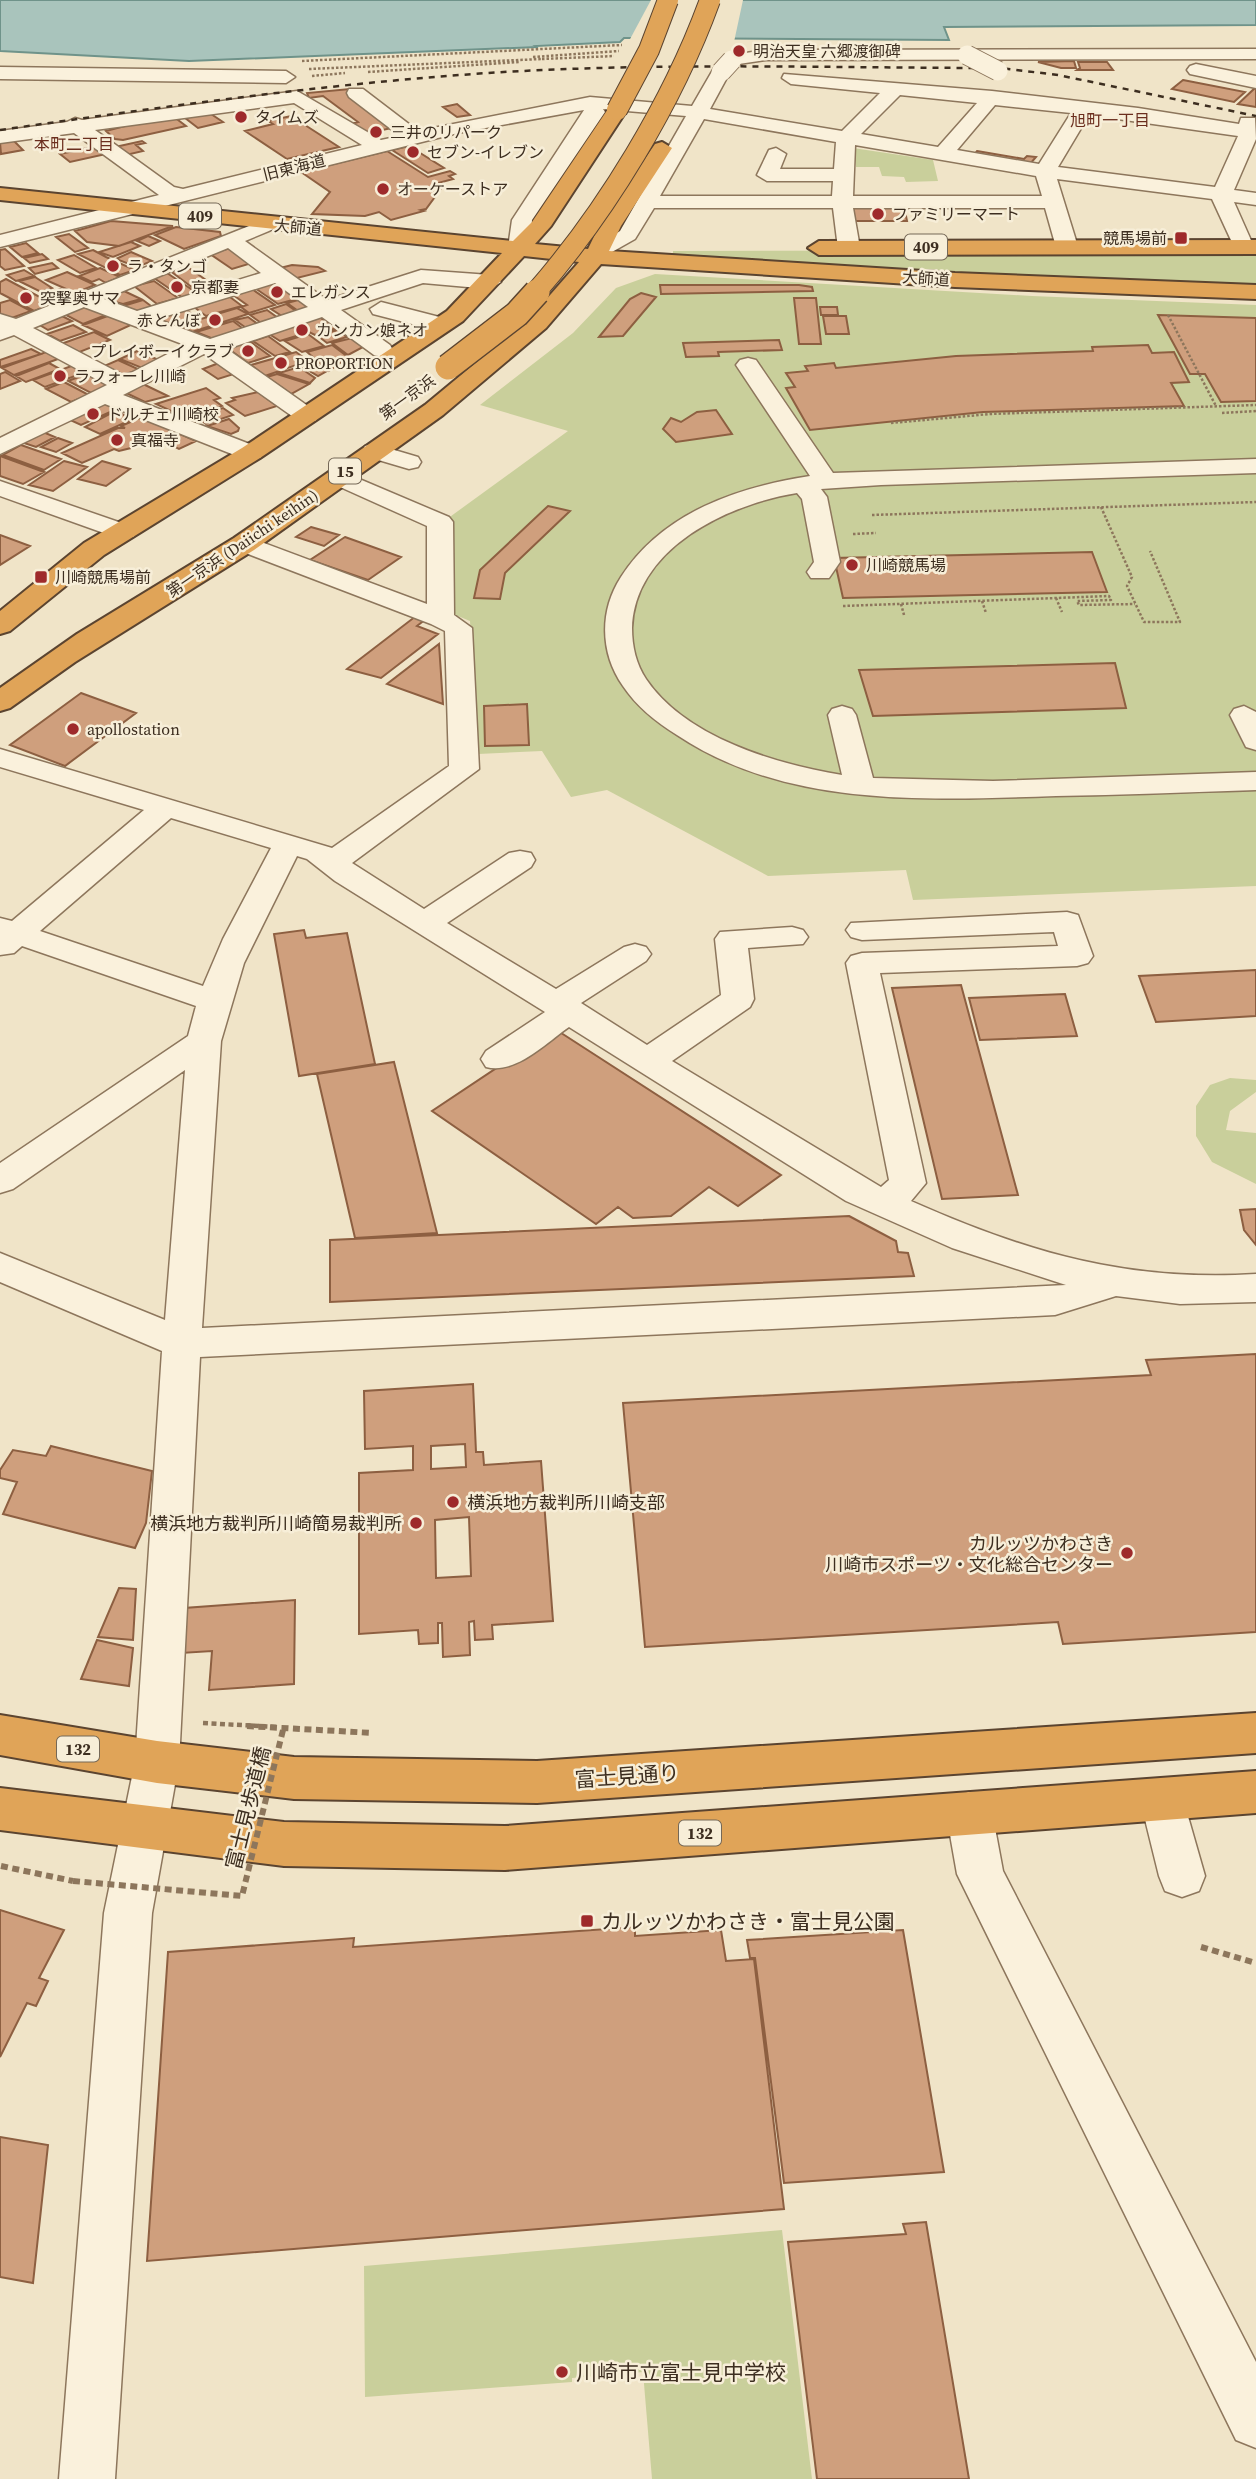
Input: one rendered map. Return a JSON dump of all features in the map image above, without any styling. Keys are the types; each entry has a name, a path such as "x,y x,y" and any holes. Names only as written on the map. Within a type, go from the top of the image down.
{"highway":[{"path":"0,626 94,550 251,453 443,325 490,282 555,206 617,110 649,50 668,0"},
{"name":"第一京浜","path":"0,626 424,373 491,309 544,253 640,105 668,50 686,0"},
{"name":"第一京浜","path":"424,373 448,367 517,313 568,256 662,110 692,50 710,0"},
{"name":"第一京浜 (Daiichi keihin)","path":"68,655 244,544 327,469 374,451 434,410 538,323 596,255 610,226 662,148 710,50 725,0"},
{"name":"大師道","path":"0,194 636,261 955,280 1256,292"},
{"name":"大師道","path":"596,255 642,248 1250,247"},
{"name":"15","path":"0,702 327,469"},
{"name":"富士見通り","path":"0,1735 157,1762 294,1778 537,1782 1256,1733"},
{"name":"132","path":"0,1809 144,1829 284,1844 505,1847 1256,1792"}],"street":[{"path":"746,121 806,71 961,62 1256,54"},
{"path":"596,255 628,235 700,113 726,63 750,56 961,62 1010,74"},
{"path":"1174,56 1179,66 1256,82"},
{"path":"961,62 1113,102"},
{"path":"0,73 290,78"},
{"path":"174,94 290,78"},
{"path":"779,92 897,87 992,97 1138,100 1252,128"},
{"path":"849,247 842,202 846,138 897,87"},
{"path":"779,92 807,99"},
{"path":"356,93 414,137"},
{"path":"0,137 72,113 297,97 377,146"},
{"path":"943,154 992,97"},
{"path":"1085,99 1252,128"},
{"path":"1068,247 1045,171 1085,99"},
{"path":"519,248 522,220 595,112 590,103"},
{"name":"旧東海道","path":"0,241 414,137 590,103 622,103 700,113 1045,171 1198,201 1221,196 1256,199"},
{"path":"0,119 39,112"},
{"path":"72,113 167,192 181,195"},
{"path":"1250,247 1221,196 1252,128"},
{"path":"776,154 767,175 844,175"},
{"path":"649,202 1054,202"},
{"path":"5,326 84,299 269,224"},
{"path":"230,240 382,350"},
{"path":"138,318 277,275"},
{"path":"0,447 207,346 324,310 421,276 490,282"},
{"path":"84,299 207,346 307,416"},
{"path":"382,309 443,325"},
{"path":"5,326 125,385"},
{"path":"748,365 798,435 815,484 814,497 827,562 820,572"},
{"path":"103,396 251,453"},
{"path":"374,451 409,462"},
{"path":"1256,466 851,479 815,484 732,503 666,539 640,567 624,594 619,625 623,663 639,693 697,740 751,764 814,780 926,792 1256,781"},
{"path":"327,469 440,522 441,618"},
{"path":"0,488 124,532"},
{"path":"244,544 441,618 458,628 464,769 379,837 333,862"},
{"path":"842,715 860,786"},
{"path":"0,758 318,852 346,874 859,1192 885,1205 981,1245 1115,1281 1168,1289 1256,1288"},
{"path":"6,937 166,807"},
{"path":"87,2479 128,1913 157,1762 182,1343 204,1041 212,1000 236,940 289,843"},
{"path":"426,922 520,860"},
{"path":"862,930 1067,922 1077,956 862,963 908,1183 885,1205"},
{"path":"6,937 212,1000"},
{"path":"648,1061 738,999 731,939 792,937"},
{"path":"498,1059 635,954"},
{"path":"0,1180 204,1041"},
{"path":"0,1268 182,1343 1055,1301 1082,1296 1115,1281"},
{"path":"1163,1799 1182,1876"},
{"path":"969,1812 979,1874 1256,2420"}],"path":[{"path":"301,61 623,45"},
{"path":"511,59 629,51"},
{"path":"290,78 618,56"},
{"path":"1164,307 1216,407"},
{"path":"891,424 990,415 1256,405"},
{"path":"1222,412 1256,411"},
{"path":"872,516 1256,502"},
{"path":"1101,507 1132,577 1127,586 1144,622 1180,622 1150,551"},
{"path":"843,606 1109,596 1111,600 1077,601 1079,605 1135,604"},
{"path":"1056,598 1062,612"},
{"path":"982,601 986,613"},
{"path":"901,604 904,615"},
{"path":"203,1723 373,1732"},
{"name":"富士見歩道橋","path":"1,1866 73,1881 242,1896 284,1726"},
{"path":"1201,1948 1256,1963"}],"green space":[{"path":"853,148 933,160 938,181 906,182 904,177 882,176 879,167 856,167"},
{"path":"1256,250 1256,287 944,275 865,267 673,256 673,251"},
{"name":"川崎競馬場","path":"655,274 1032,296 1256,305 1256,886 913,900 906,870 768,876 607,790 571,797 542,751 478,754 470,621 448,612 447,519 568,431 480,405 573,333 616,288"},
{"path":"1230,1078 1256,1080 1256,1092 1230,1111 1226,1130 1256,1133 1256,1184 1212,1162 1196,1136 1196,1106 1210,1085"},
{"path":"782,2230 812,2479 652,2479 643,2372 572,2378 572,2382 365,2397 364,2266"}],"water":[{"path":"0,0 1256,0 1256,25 944,27 949,40 624,38 620,42 536,46 538,47 189,61 0,51"}],"pier":[{"path":"651,0 743,0 734,42 629,41"}],"building":[{"path":"1074,61 1076,68 1061,68 1038,62"},
{"path":"1078,62 1107,62 1113,70 1077,70 1080,68"},
{"path":"1183,80 1245,92 1234,102 1172,89"},
{"path":"1256,87 1256,107 1238,104"},
{"path":"350,89 401,126 364,134 351,124 358,122 323,96 309,98 307,93"},
{"path":"457,104 470,115 457,117 443,107"},
{"path":"205,110 223,122 198,128 180,114"},
{"path":"170,114 186,126 123,140 115,139 106,131"},
{"path":"291,116 339,147 287,159 245,131 273,124 268,121"},
{"path":"13,140 23,150 1,154 0,142"},
{"path":"142,141 145,143 136,145 143,151 126,155 115,147"},
{"path":"96,146 106,154 70,162 60,154"},
{"path":"409,146 444,168 428,173 392,150"},
{"name":"オーケーストア","path":"387,151 428,177 450,171 455,174 449,176 453,179 438,183 443,186 426,209 421,210 424,211 391,220 379,212 365,216 312,214 330,192 301,172"},
{"path":"977,151 1024,159 1027,156 1036,157 1030,164 974,155"},
{"path":"904,206 907,221 855,221 853,208"},
{"path":"111,221 173,226 119,246 87,242 75,231"},
{"path":"176,227 220,232 221,236 184,249 155,235"},
{"path":"69,234 88,248 75,252 56,237"},
{"path":"148,236 160,241 149,246 137,241"},
{"path":"131,242 140,246 113,257 99,252"},
{"path":"26,243 38,253 22,257 10,247"},
{"path":"230,248 252,263 232,269 210,254"},
{"path":"5,249 24,266 5,270 0,266 0,250"},
{"name":"ラ・タンゴ","path":"93,250 135,270 120,275 78,254"},
{"path":"131,252 152,261 137,267 116,259"},
{"path":"42,254 48,259 30,263 24,258"},
{"path":"74,255 96,268 80,273 58,260"},
{"path":"52,263 58,268 35,274 29,268"},
{"path":"292,265 318,267 325,271 293,279 280,268"},
{"path":"186,266 219,289 201,294 169,270"},
{"path":"100,268 120,277 106,283 99,279 92,282 79,276"},
{"path":"24,270 34,276 16,281 7,275"},
{"path":"67,272 95,285 75,293 46,280"},
{"name":"京都妻","path":"167,273 200,295 186,300 154,278"},
{"path":"35,277 52,288 41,292 19,281"},
{"name":"突撃奥サマ","path":"6,279 53,304 34,311 0,293 0,282"},
{"path":"154,281 178,298 157,304 134,286"},
{"name":"エレガンス","path":"279,281 300,298 278,304 252,286"},
{"path":"660,285 799,285 812,287 813,291 661,294"},
{"path":"249,287 275,305 249,313 241,307 247,305 229,292"},
{"path":"60,289 72,295 61,299 49,293"},
{"path":"124,291 141,299 123,304 108,300 110,295"},
{"path":"641,293 656,297 623,336 599,337 630,299"},
{"path":"226,294 242,306 206,316 190,304"},
{"path":"794,298 816,298 821,344 799,344"},
{"path":"302,299 316,308 301,313 287,303"},
{"path":"10,300 31,311 9,319 0,314 0,303"},
{"path":"143,300 155,309 140,313 123,306"},
{"path":"286,304 300,314 285,318 271,309"},
{"path":"87,306 106,315 83,324 64,314"},
{"path":"820,307 837,307 838,315 821,315"},
{"path":"183,308 198,318 173,326 152,317"},
{"name":"赤とんぼ","path":"237,308 248,314 192,332 181,325"},
{"path":"267,310 281,320 264,325 250,315"},
{"path":"113,314 133,324 107,336 83,325"},
{"path":"1158,315 1256,318 1256,401 1221,402 1205,374 1190,374"},
{"path":"62,316 72,321 48,330 38,324"},
{"name":"カンカン娘ネオ","path":"317,316 337,328 315,335 309,332 280,341 266,332"},
{"path":"823,316 846,316 849,334 826,334"},
{"path":"248,317 262,327 249,330 235,320"},
{"path":"233,321 246,331 216,340 196,332"},
{"path":"73,325 86,332 60,341 47,334"},
{"path":"337,330 347,337 327,343 318,336"},
{"path":"94,332 110,340 77,353 61,344"},
{"path":"308,334 324,346 302,352 285,341"},
{"path":"268,336 290,352 275,356 253,341"},
{"path":"352,338 365,346 348,355 332,343"},
{"name":"プレイボーイクラブ","path":"248,340 270,356 248,363 226,347"},
{"path":"779,340 782,350 718,352 719,356 686,357 683,343"},
{"path":"332,345 348,357 329,371 307,352"},
{"path":"1148,345 1152,353 1174,352 1189,382 1171,383 1184,406 983,412 810,430 786,388 795,387 786,373 808,371 805,366 834,363 836,368 956,356 1093,351 1092,347"},
{"path":"31,349 41,354 0,367 0,360"},
{"path":"137,351 159,360 142,368 120,359"},
{"path":"46,352 58,359 14,375 2,368"},
{"name":"PROPORTION","path":"296,352 308,361 265,376 251,365"},
{"path":"118,360 140,370 121,375 102,367"},
{"path":"312,362 327,371 318,376 301,366"},
{"path":"49,363 60,369 26,382 16,376"},
{"path":"219,363 234,374 218,379 203,369"},
{"name":"ラフォーレ川崎","path":"74,365 86,372 45,387 33,380"},
{"path":"299,367 315,378 310,383 279,373"},
{"path":"5,372 20,381 0,389 0,374"},
{"path":"89,373 112,384 91,393 68,381"},
{"path":"277,374 309,384 291,394 267,377"},
{"path":"64,382 89,395 71,402 46,389"},
{"path":"143,384 168,396 145,402 124,392"},
{"path":"206,388 220,398 214,400 222,406 186,418 156,404"},
{"path":"258,392 277,406 245,416 226,403 235,400 232,398"},
{"name":"ドルチェ川崎校","path":"104,403 117,409 81,425 68,419"},
{"path":"223,408 233,415 206,424 195,416"},
{"path":"716,410 732,434 676,442 663,429 671,418 681,422 697,412"},
{"path":"115,411 133,419 100,434 85,427"},
{"name":"真福寺","path":"142,417 196,441 179,449 151,435 131,448 119,451 114,449 82,463 62,453 118,428 125,428 121,426"},
{"path":"229,419 239,428 238,431 231,434 207,426"},
{"path":"43,432 55,437 36,447 24,443"},
{"path":"58,438 72,443 56,452 41,447"},
{"path":"21,445 61,459 44,470 3,455"},
{"path":"0,456 44,472 23,484 0,476"},
{"path":"64,461 87,467 53,491 29,485"},
{"path":"102,461 130,469 106,486 78,479"},
{"path":"548,506 570,511 505,573 500,599 474,598 480,570"},
{"path":"311,527 339,535 324,546 296,537"},
{"path":"0,535 30,546 0,565"},
{"path":"345,537 401,557 368,580 310,560"},
{"path":"1092,552 1107,592 843,598 834,558"},
{"path":"416,616 426,619 417,626 438,634 381,678 347,669"},
{"path":"439,644 443,704 387,684"},
{"path":"1115,663 1126,708 873,716 859,670"},
{"name":"apollostation","path":"81,693 136,713 65,766 10,745"},
{"path":"527,704 529,745 485,746 484,706"},
{"path":"304,930 306,938 347,933 375,1064 299,1076 274,934"},
{"path":"1256,970 1256,1016 1156,1022 1139,976"},
{"path":"961,985 1018,1195 942,1199 892,988"},
{"path":"1065,994 1077,1036 980,1040 969,998"},
{"path":"555,1029 781,1175 738,1206 709,1187 671,1216 633,1218 618,1207 596,1224 432,1111"},
{"path":"394,1062 437,1233 355,1238 317,1074"},
{"path":"1256,1209 1256,1245 1244,1230 1240,1210"},
{"path":"849,1216 896,1241 898,1252 908,1253 914,1276 330,1302 330,1240"},
{"path":"1256,1354 1256,1632 1063,1644 1058,1622 645,1647 623,1403 1151,1375 1146,1360"},
{"path":"473,1384 476,1452 483,1452 484,1465 541,1461 553,1621 492,1625 493,1639 475,1640 474,1621 469,1622 470,1655 443,1657 442,1623 438,1623 438,1643 419,1644 418,1630 359,1634 359,1473 413,1470 413,1446 365,1449 364,1391","holes":["465,1444 466,1467 431,1469 431,1446","469,1517 471,1576 436,1578 435,1520"]},
{"path":"51,1446 152,1471 146,1523 135,1548 3,1514 17,1482 0,1478 0,1470 13,1450 46,1456"},
{"path":"119,1588 136,1589 133,1640 98,1637"},
{"path":"295,1600 294,1684 209,1690 212,1651 181,1653 184,1608"},
{"path":"97,1640 133,1648 129,1686 81,1679"},
{"path":"0,1910 64,1930 39,1978 48,1981 36,2006 27,2003 0,2057"},
{"path":"635,1927 635,1936 721,1930 726,1961 754,1959 784,2209 147,2261 168,1952 354,1938 353,1947"},
{"path":"903,1930 944,2172 784,2183 755,1958 750,1958 747,1940"},
{"path":"0,2137 48,2145 33,2283 0,2277"},
{"path":"926,2222 969,2479 817,2479 788,2242 906,2234 903,2224"}],"railway":[{"path":"0,130 365,83 488,73 680,67 1000,68 1058,75 1256,116"}],"place":[{"name":"明治天皇 六郷渡御碑","path":"739,51"},
{"name":"タイムズ","path":"241,117"},
{"name":"三井のリパーク","path":"376,132"},
{"name":"セブン-イレブン","path":"413,152"},
{"name":"オーケーストア","path":"383,189"},
{"name":"ファミリーマート","path":"878,214"},
{"name":"競馬場前","path":"1181,238"},
{"name":"ラ・タンゴ","path":"113,266"},
{"name":"京都妻","path":"177,287"},
{"name":"エレガンス","path":"277,292"},
{"name":"突撃奥サマ","path":"26,298"},
{"name":"赤とんぼ","path":"215,320"},
{"name":"カンカン娘ネオ","path":"302,330"},
{"name":"プレイボーイクラブ","path":"248,351"},
{"name":"PROPORTION","path":"281,363"},
{"name":"ラフォーレ川崎","path":"60,376"},
{"name":"ドルチェ川崎校","path":"93,414"},
{"name":"真福寺","path":"117,440"},
{"name":"川崎競馬場","path":"852,565"},
{"name":"川崎競馬場前","path":"41,577"},
{"name":"apollostation","path":"73,729"},
{"name":"横浜地方裁判所川崎支部","path":"453,1502"},
{"name":"横浜地方裁判所川崎簡易裁判所","path":"416,1523"},
{"name":"カルッツかわさき 川崎市スポーツ・文化総合センター","path":"1127,1553"},
{"name":"カルッツかわさき・富士見公園","path":"587,1921"},
{"name":"川崎市立富士見中学校","path":"562,2372"}],"district":[{"name":"旭町一丁目","path":"1110,120"},
{"name":"本町二丁目","path":"74,144"}]}
